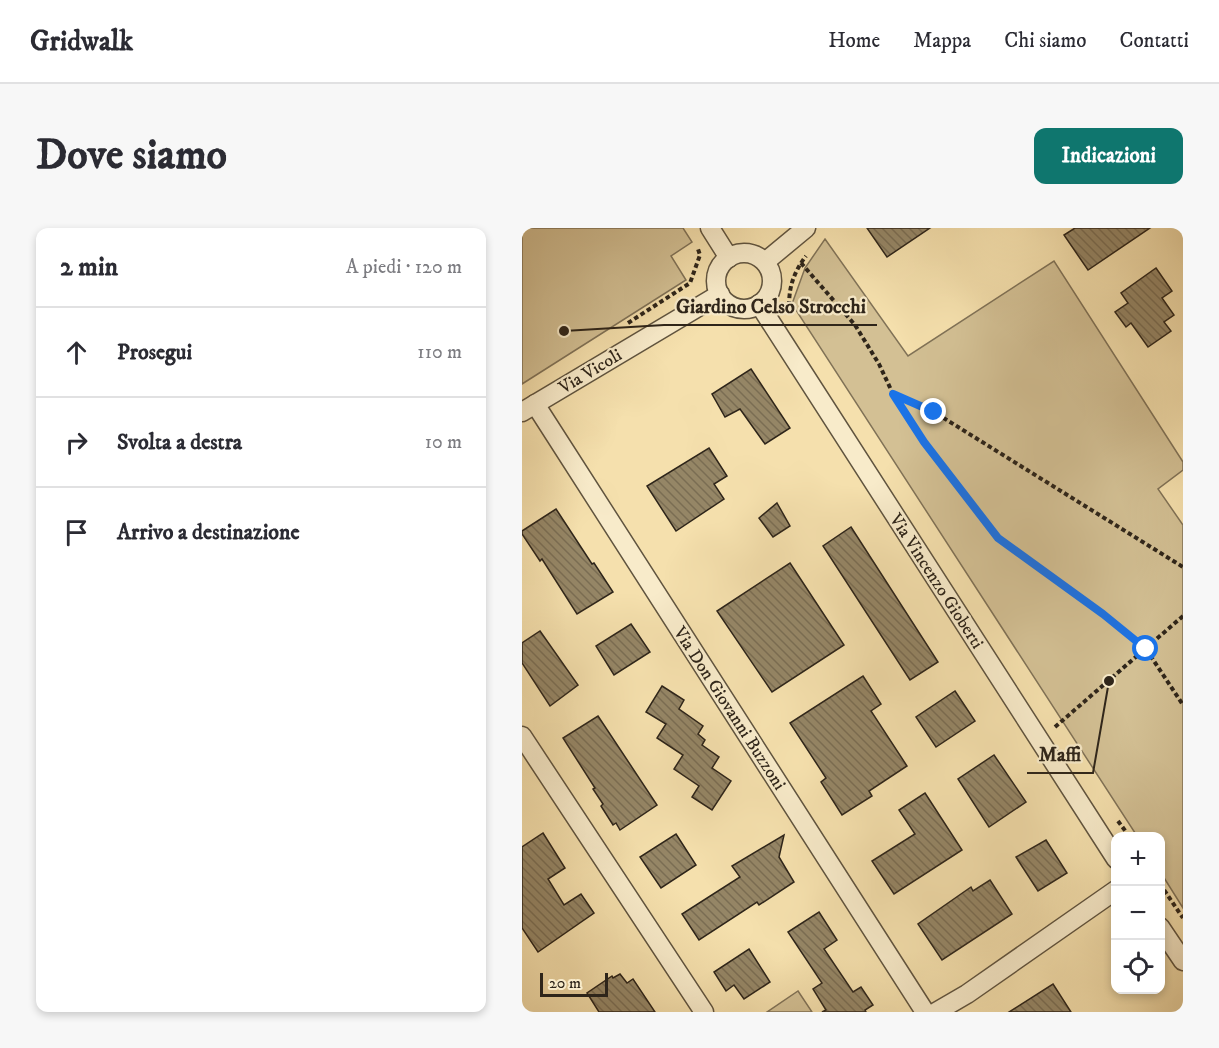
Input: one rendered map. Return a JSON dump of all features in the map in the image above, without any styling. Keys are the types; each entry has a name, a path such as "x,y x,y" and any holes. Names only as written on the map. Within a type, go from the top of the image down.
{"street":[{"path":"710,228 729,258"},
{"path":"765,262 806,228"},
{"path":"747,253 756,255 765,262 772,278 767,296 759,304 745,308 728,303 720,294 716,280 718,271 729,258 747,253"},
{"name":"Via Vicoli","path":"529,408 720,294"},
{"name":"Via Vincenzo Gioberti","path":"759,304 1111,851"},
{"name":"Via Don Giovanni Buzzoni","path":"529,408 925,1012"},
{"path":"522,736 704,1012"},
{"path":"936,1012 967,994 1111,893"},
{"path":"1165,933 1183,961"}],"path":[{"path":"618,329 690,283 700,255 697,246"},
{"path":"801,263 855,325 879,364 893,394 924,442 998,538 1103,614 1146,649 1183,705"},
{"path":"893,394 934,412 1183,567"},
{"path":"1055,727 1183,616"},
{"path":"1162,886 1183,918"}],"shaded area":[{"path":"522,228 683,228 692,242 671,256 686,280 522,384"},
{"path":"825,239 908,356 1054,261 1183,462 1183,470 1158,489 1183,525 1183,908 1165,879 1165,832 1134,832 792,304 805,268"},
{"path":"798,991 812,1012 767,1012"}],"building":[{"path":"867,228 930,228 887,257"},
{"path":"1075,228 1150,228 1088,270 1064,235"},
{"path":"1156,268 1172,291 1162,298 1174,315 1164,322 1171,331 1148,347 1131,323 1126,327 1115,312 1128,303 1121,293"},
{"path":"751,369 790,428 765,444 740,409 725,417 712,394"},
{"path":"709,448 727,476 714,484 724,499 676,531 647,486"},
{"path":"777,503 790,526 773,537 759,518"},
{"path":"556,509 613,592 577,614 542,559 540,561 522,534 522,531"},
{"path":"851,527 938,662 910,680 823,546"},
{"path":"790,563 844,645 772,692 717,611"},
{"path":"631,624 650,652 614,675 596,646"},
{"path":"540,631 578,685 550,706 522,663 522,643"},
{"path":"863,676 881,704 871,711 907,766 869,791 872,796 842,815 821,782 826,778 790,723"},
{"path":"662,686 684,700 679,709 703,726 698,734 705,740 702,745 719,757 712,768 731,781 712,810 692,797 699,786 674,769 683,755 657,738 666,724 646,712"},
{"path":"955,691 975,721 936,747 916,717"},
{"path":"598,716 657,805 620,830 616,823 613,825 601,806 603,804 593,789 595,788 563,738"},
{"path":"994,755 1026,802 989,827 958,779"},
{"path":"925,793 962,850 894,894 872,861 915,834 899,810"},
{"path":"543,833 565,868 548,879 564,905 581,894 594,913 538,952 522,928 522,847"},
{"path":"676,834 696,865 661,888 640,857"},
{"path":"784,835 779,857 794,882 759,905 757,902 699,940 682,914 740,877 732,866"},
{"path":"1046,840 1067,873 1038,891 1016,857"},
{"path":"990,880 1012,914 942,960 918,924 971,887 973,891"},
{"path":"819,912 837,940 824,949 853,992 861,987 873,1005 865,1010 866,1012 822,1012 826,1010 813,989 822,983 788,932"},
{"path":"749,949 770,982 744,999 734,985 726,991 714,972"},
{"path":"620,974 627,983 633,979 655,1012 599,1012 587,993 612,976 613,978"},
{"path":"1053,984 1071,1012 1009,1012"}],"place":[{"name":"Giardino Celso Strocchi","path":"564,331"},
{"name":"Maffi","path":"1109,681"}],"route":[{"path":"934,412 893,394 924,442 998,538 1103,614 1146,649"}]}
